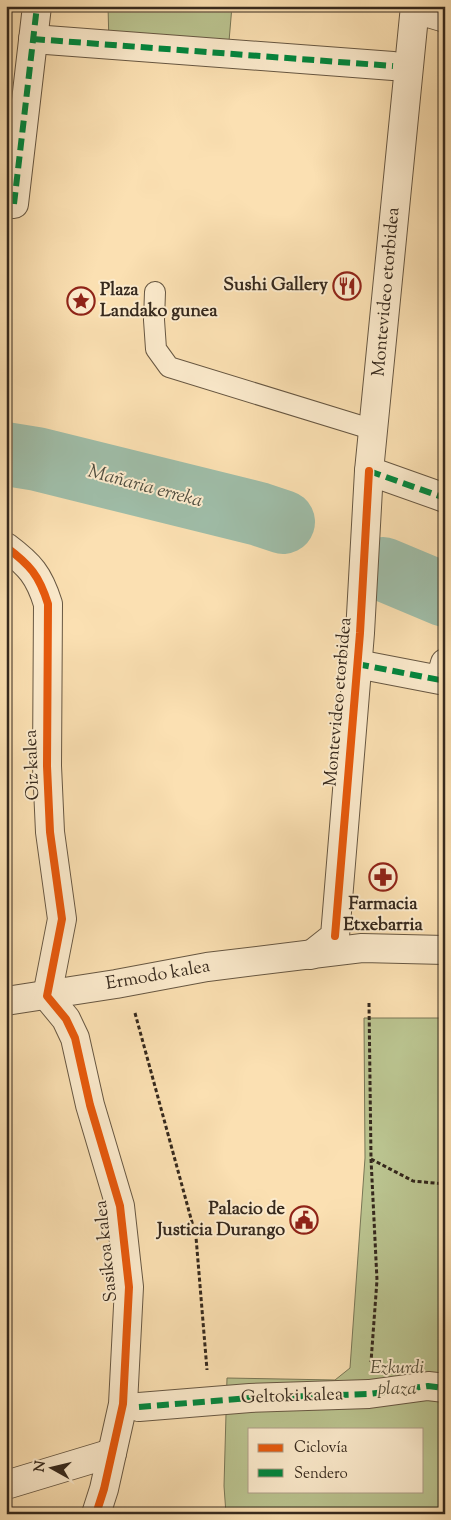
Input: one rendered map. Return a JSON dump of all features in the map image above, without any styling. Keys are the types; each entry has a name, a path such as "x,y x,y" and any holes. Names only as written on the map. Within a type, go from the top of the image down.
{"street":[{"path":"14,204 37,6"},
{"path":"415,8 445,18"},
{"name":"Montevideo etorbidea","path":"311,955 334,936 357,664 369,471 415,8"},
{"path":"33,39 393,66"},
{"path":"369,471 445,498"},
{"name":"Oiz kalea","path":"6,547 24,561 41,582 48,604 46,766 50,832 62,919 47,996"},
{"path":"357,664 440,680 445,663"},
{"name":"Ermodo kalea","path":"6,1001 47,996 207,967 362,948 445,950"},
{"name":"Sasikoa kalea","path":"47,996 66,1019 75,1038 90,1105 120,1206 129,1287 128,1347 123,1404 96,1514"},
{"name":"Geltoki kalea","path":"139,1407 210,1401 370,1394 428,1386 445,1388"},
{"path":"6,1485 112,1453"}],"lane":[{"path":"155,292 156,349 168,367 374,430"}],"path":[{"path":"369,1003 371,1159 376,1280 370,1394"},
{"path":"135,1011 196,1237 210,1401"},
{"path":"371,1159 413,1181 445,1184"}],"green space":[{"path":"108,6 232,6 228,53 109,45"},
{"name":"Ezkurdi plaza","path":"364,1018 445,1018 445,1514 226,1514 224,1486 227,1378 335,1380 350,1368 365,1158"}],"waterway":[{"name":"Mañaria erreka","path":"6,454 37,459 259,514 283,522"},
{"name":"Mañaria erreka","path":"383,569 445,595"}],"marked path":[{"path":"14,204 37,6"},
{"path":"33,39 393,66"},
{"path":"369,471 445,498"},
{"path":"357,664 440,680 445,663"},
{"path":"139,1407 250,1398 369,1394 428,1386 445,1388"}],"cycle path":[{"path":"335,936 360,633 369,471"},
{"path":"6,547 33,571 48,604 47,766 50,832 62,919 47,996 66,1019 75,1038 90,1105 120,1206 129,1287 123,1404 104,1489 96,1514"}],"place":[{"name":"Sushi Gallery","path":"347,286"},
{"name":"Plaza Landako gunea","path":"81,301"},
{"name":"Farmacia Etxebarria","path":"383,877"},
{"name":"Palacio de Justicia Durango","path":"304,1220"}]}
